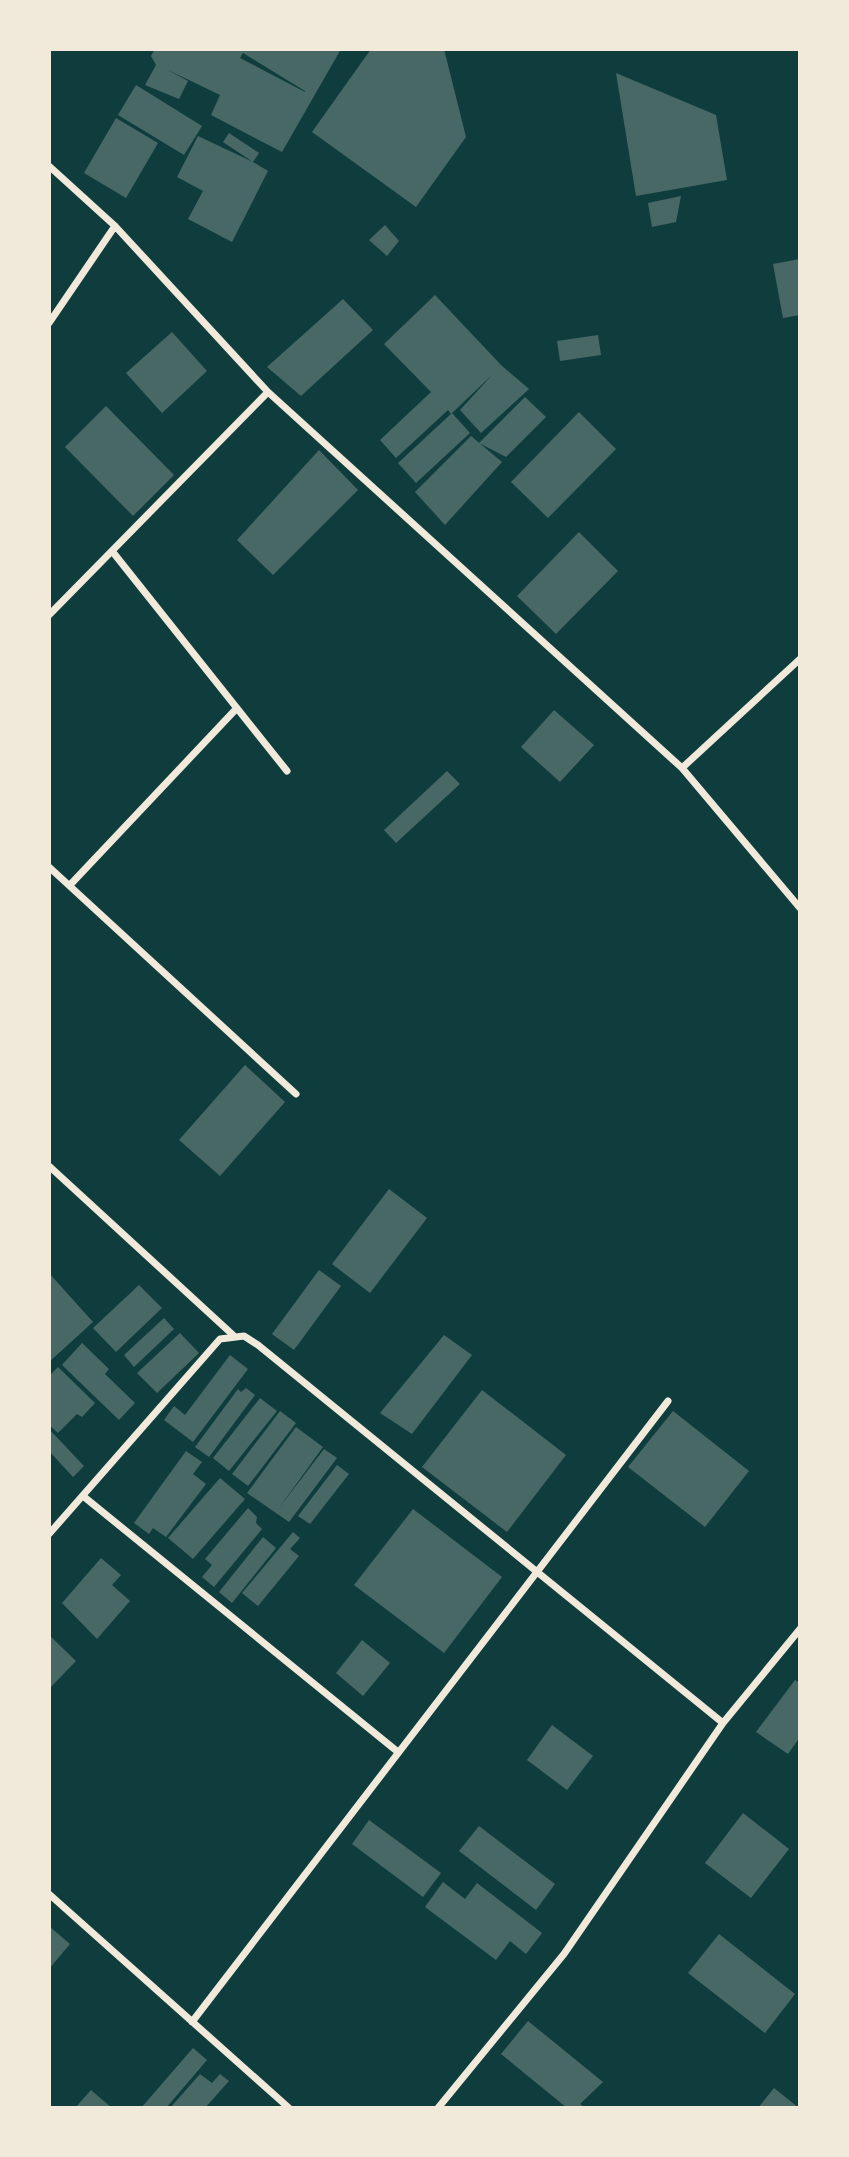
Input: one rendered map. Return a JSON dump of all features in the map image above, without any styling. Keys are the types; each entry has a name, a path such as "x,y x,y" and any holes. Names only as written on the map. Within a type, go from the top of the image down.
{"street":[{"path":"49,166 115,226 268,393 682,768 800,908"},
{"path":"49,323 115,226"},
{"path":"49,615 268,393"},
{"path":"112,551 287,771"},
{"path":"682,768 800,659"},
{"path":"70,885 237,708"},
{"path":"49,867 296,1094"},
{"path":"49,1166 233,1335"},
{"path":"49,1534 220,1339 233,1335 244,1336 723,1723"},
{"path":"192,2022 668,1401"},
{"path":"83,1496 398,1752"},
{"path":"438,2108 564,1954 723,1723 800,1629"},
{"path":"49,1894 289,2108"}],"building":[{"path":"155,49 341,49 282,152 211,115 220,95 168,70 188,81 179,99 145,85 156,65 151,56","holes":["243,53 305,92 240,58"]},
{"path":"371,49 444,49 466,137 416,207 312,132"},
{"path":"616,73 716,115 727,180 636,196"},
{"path":"136,85 202,126 184,155 118,115"},
{"path":"116,118 158,143 126,198 84,173"},
{"path":"229,133 259,153 253,162 223,142"},
{"path":"198,136 268,171 232,242 188,219 203,191 177,177"},
{"path":"681,196 676,222 652,227 648,203"},
{"path":"385,225 399,241 387,256 369,240"},
{"path":"800,259 800,315 783,318 773,264"},
{"path":"435,295 502,366 529,389 481,433 460,410 492,375 451,414 448,410 396,458 380,440 431,392 384,344"},
{"path":"343,299 373,330 301,396 267,367"},
{"path":"172,332 207,371 162,413 126,373"},
{"path":"598,335 601,355 560,361 557,341"},
{"path":"525,397 546,417 506,457 479,443"},
{"path":"106,406 174,475 133,516 65,447"},
{"path":"579,412 616,449 548,518 511,482"},
{"path":"452,413 470,433 416,483 398,463"},
{"path":"471,436 502,462 445,525 415,492"},
{"path":"319,450 358,490 273,575 237,540"},
{"path":"579,532 618,571 556,634 517,596"},
{"path":"554,710 594,745 560,782 521,747"},
{"path":"447,771 460,784 396,843 384,830"},
{"path":"245,1065 285,1102 220,1176 179,1140"},
{"path":"389,1189 427,1218 370,1293 332,1264"},
{"path":"319,1270 341,1286 294,1350 272,1334"},
{"path":"49,1273 93,1322 49,1362"},
{"path":"139,1285 162,1308 116,1352 93,1328"},
{"path":"164,1318 174,1329 134,1367 124,1355"},
{"path":"180,1333 199,1353 157,1393 137,1373"},
{"path":"444,1335 472,1355 412,1434 380,1413"},
{"path":"82,1343 109,1369 105,1374 135,1403 119,1420 62,1365"},
{"path":"230,1355 248,1369 193,1442 164,1420 174,1406 185,1415"},
{"path":"58,1367 95,1403 82,1417 77,1414 58,1433 49,1425 49,1376"},
{"path":"246,1388 255,1395 209,1457 195,1447 238,1389 241,1392"},
{"path":"482,1390 566,1455 507,1532 422,1467"},
{"path":"260,1398 277,1411 229,1471 213,1458"},
{"path":"280,1411 296,1423 248,1486 232,1474"},
{"path":"673,1411 749,1471 705,1527 628,1467"},
{"path":"296,1427 323,1447 279,1508 324,1449 337,1458 289,1522 247,1493"},
{"path":"49,1429 84,1466 73,1477 49,1451"},
{"path":"186,1451 202,1462 193,1474 206,1484 166,1537 153,1528 149,1534 134,1523"},
{"path":"337,1465 349,1474 310,1524 298,1516"},
{"path":"220,1478 245,1499 193,1559 168,1538"},
{"path":"248,1508 257,1517 256,1523 262,1529 214,1587 202,1577 212,1565 205,1559"},
{"path":"413,1509 502,1577 444,1653 354,1585"},
{"path":"293,1532 300,1538 290,1549 299,1556 258,1606 242,1593"},
{"path":"263,1537 276,1548 232,1603 219,1592"},
{"path":"101,1558 121,1575 112,1585 130,1601 97,1639 62,1603"},
{"path":"49,1635 76,1661 49,1689"},
{"path":"362,1640 390,1663 363,1696 336,1673"},
{"path":"795,1680 800,1683 800,1737 788,1754 756,1732"},
{"path":"552,1725 593,1756 567,1790 527,1760"},
{"path":"743,1813 789,1849 751,1898 705,1863"},
{"path":"369,1820 441,1873 423,1897 352,1844"},
{"path":"479,1826 555,1884 536,1910 459,1851"},
{"path":"443,1882 465,1899 477,1883 542,1933 526,1954 510,1941 496,1960 425,1907"},
{"path":"49,1926 70,1944 49,1969"},
{"path":"719,1934 795,1994 765,2033 688,1973"},
{"path":"528,2021 603,2082 580,2104 585,2108 567,2108 501,2054"},
{"path":"193,2048 207,2060 166,2108 141,2108"},
{"path":"200,2074 212,2083 220,2074 229,2081 205,2108 170,2108"},
{"path":"774,2088 799,2108 758,2108"},
{"path":"91,2090 112,2108 75,2108"}]}
